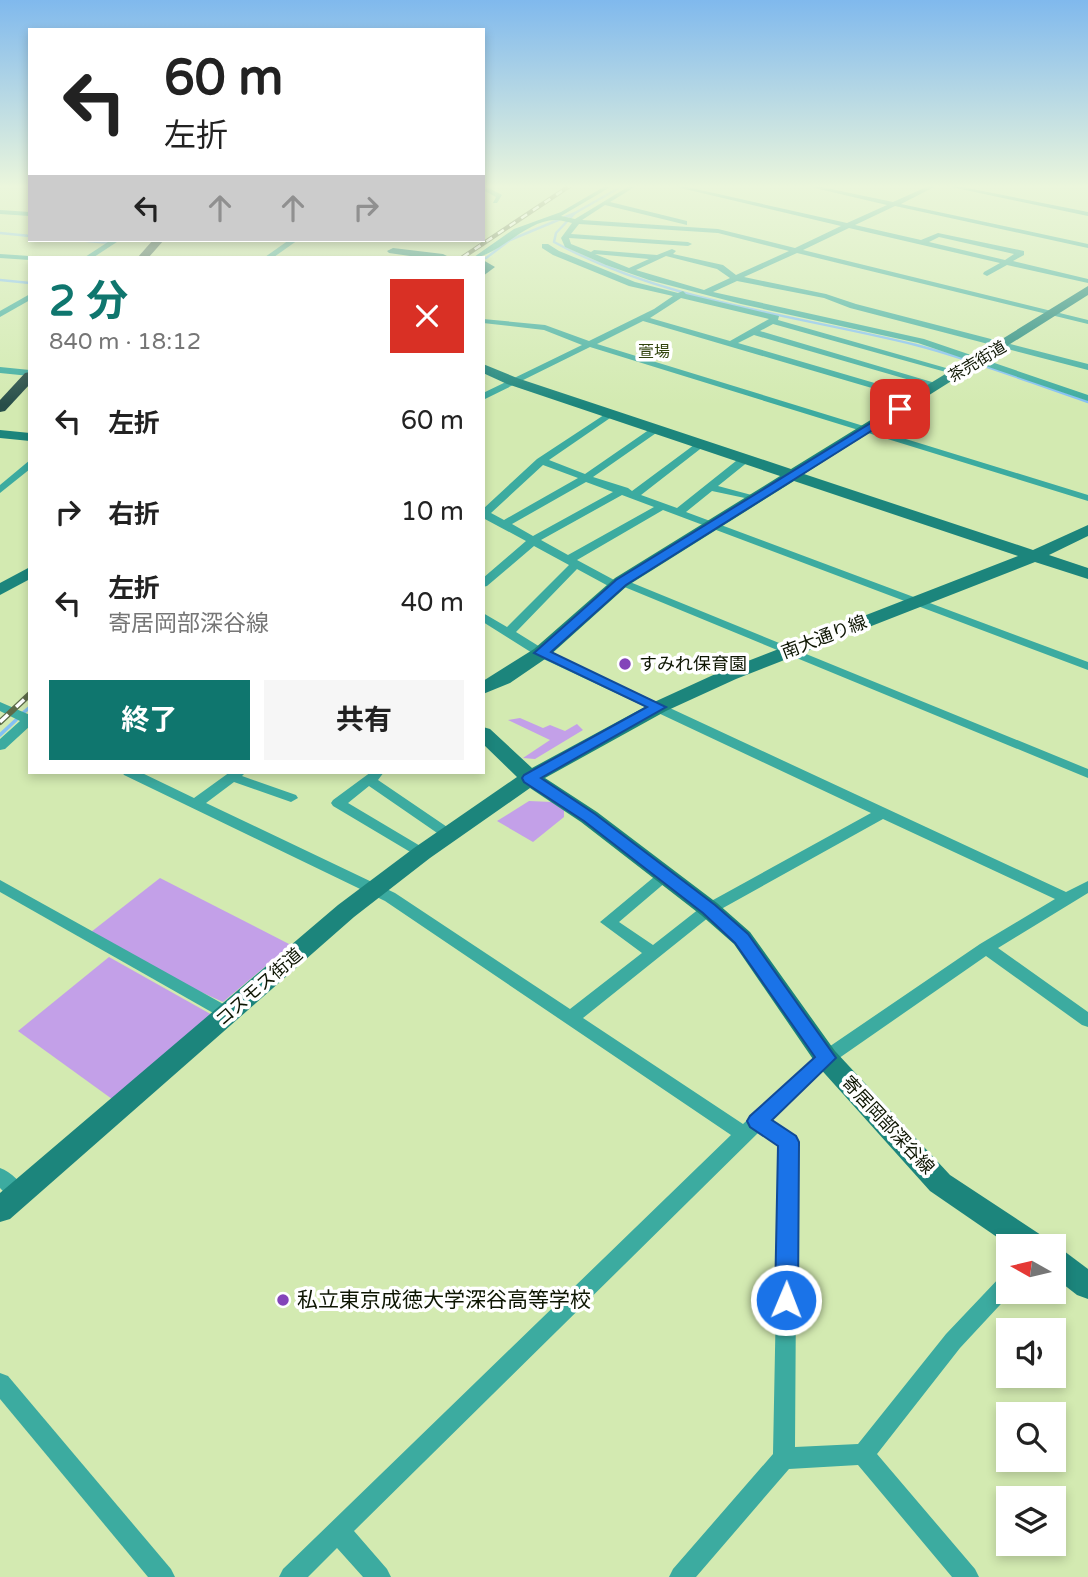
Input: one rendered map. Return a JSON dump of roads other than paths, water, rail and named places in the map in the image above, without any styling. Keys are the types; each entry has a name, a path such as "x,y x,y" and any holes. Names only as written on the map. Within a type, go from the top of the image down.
{"highway":[{"path":"0,408 28,377"}],"street":[{"path":"570,259 632,284 776,318 731,344"},
{"path":"599,259 628,271 689,289 922,341 969,364"},
{"path":"628,271 656,259"},
{"path":"676,259 720,267 735,278 826,296 853,306 1088,367"},
{"path":"707,292 776,259"},
{"path":"829,259 1088,322"},
{"path":"991,259 1088,281"},
{"path":"987,274 1012,259"},
{"path":"485,396 591,345 689,289"},
{"name":"茶売街道","path":"485,687 503,679 541,653 619,584 1088,290"},
{"path":"0,316 28,297"},
{"path":"0,307 28,310"},
{"path":"642,318 916,398"},
{"path":"485,321 545,328 591,345 1088,498"},
{"path":"772,321 969,364 1088,398"},
{"path":"754,332 937,385"},
{"path":"0,370 28,375"},
{"path":"485,370 1088,575"},
{"path":"485,513 541,461 610,414"},
{"path":"505,524 587,477 656,429"},
{"path":"0,434 28,437"},
{"path":"485,582 534,540 630,492 701,444"},
{"path":"679,512 745,459"},
{"path":"541,461 630,492 712,526 1088,666"},
{"path":"3,486 28,465"},
{"path":"710,487 755,499"},
{"path":"509,632 572,562 663,506"},
{"path":"485,514 572,562 619,584 789,650 1088,774"},
{"name":"南大通り線","path":"530,778 659,707 789,650 1034,556 1088,530"},
{"path":"0,590 28,573"},
{"path":"485,618 541,653 1068,899"},
{"path":"0,706 28,720"},
{"path":"0,746 28,721"},
{"name":"寄居岡部深谷線","path":"485,735 530,778 589,817 709,909 741,938 826,1058 940,1183 1016,1234"},
{"path":"133,774 375,888 572,1017 750,1128 789,1142 784,1458 681,1577"},
{"path":"195,803 236,774 291,798"},
{"path":"422,853 338,803 374,777 448,834"},
{"name":"コスモス街道","path":"0,1210 375,888 530,778"},
{"path":"572,1017 709,909 882,813"},
{"path":"653,953 608,922 665,876"},
{"path":"0,885 228,1014"},
{"path":"291,1577 750,1128 826,1058 986,948 1088,886"},
{"path":"986,948 1088,1021"},
{"path":"0,1176 19,1194"},
{"path":"1066,1269 1088,1286"},
{"path":"784,1458 863,1454 953,1341 996,1295"},
{"path":"0,1383 163,1577"},
{"path":"863,1454 967,1577"},
{"path":"339,1532 379,1577"}],"waterway":[{"path":"589,259 685,293 938,351 1088,402"},
{"path":"0,280 28,283"},
{"path":"23,713 28,709"},
{"path":"0,735 16,720"}],"railway":[{"path":"0,722 28,696"}],"place":[{"name":"すみれ保育園","path":"625,664"},
{"name":"私立東京成徳大学深谷高等学校","path":"283,1300"}],"district":[{"name":"萱場","path":"654,351"}]}
